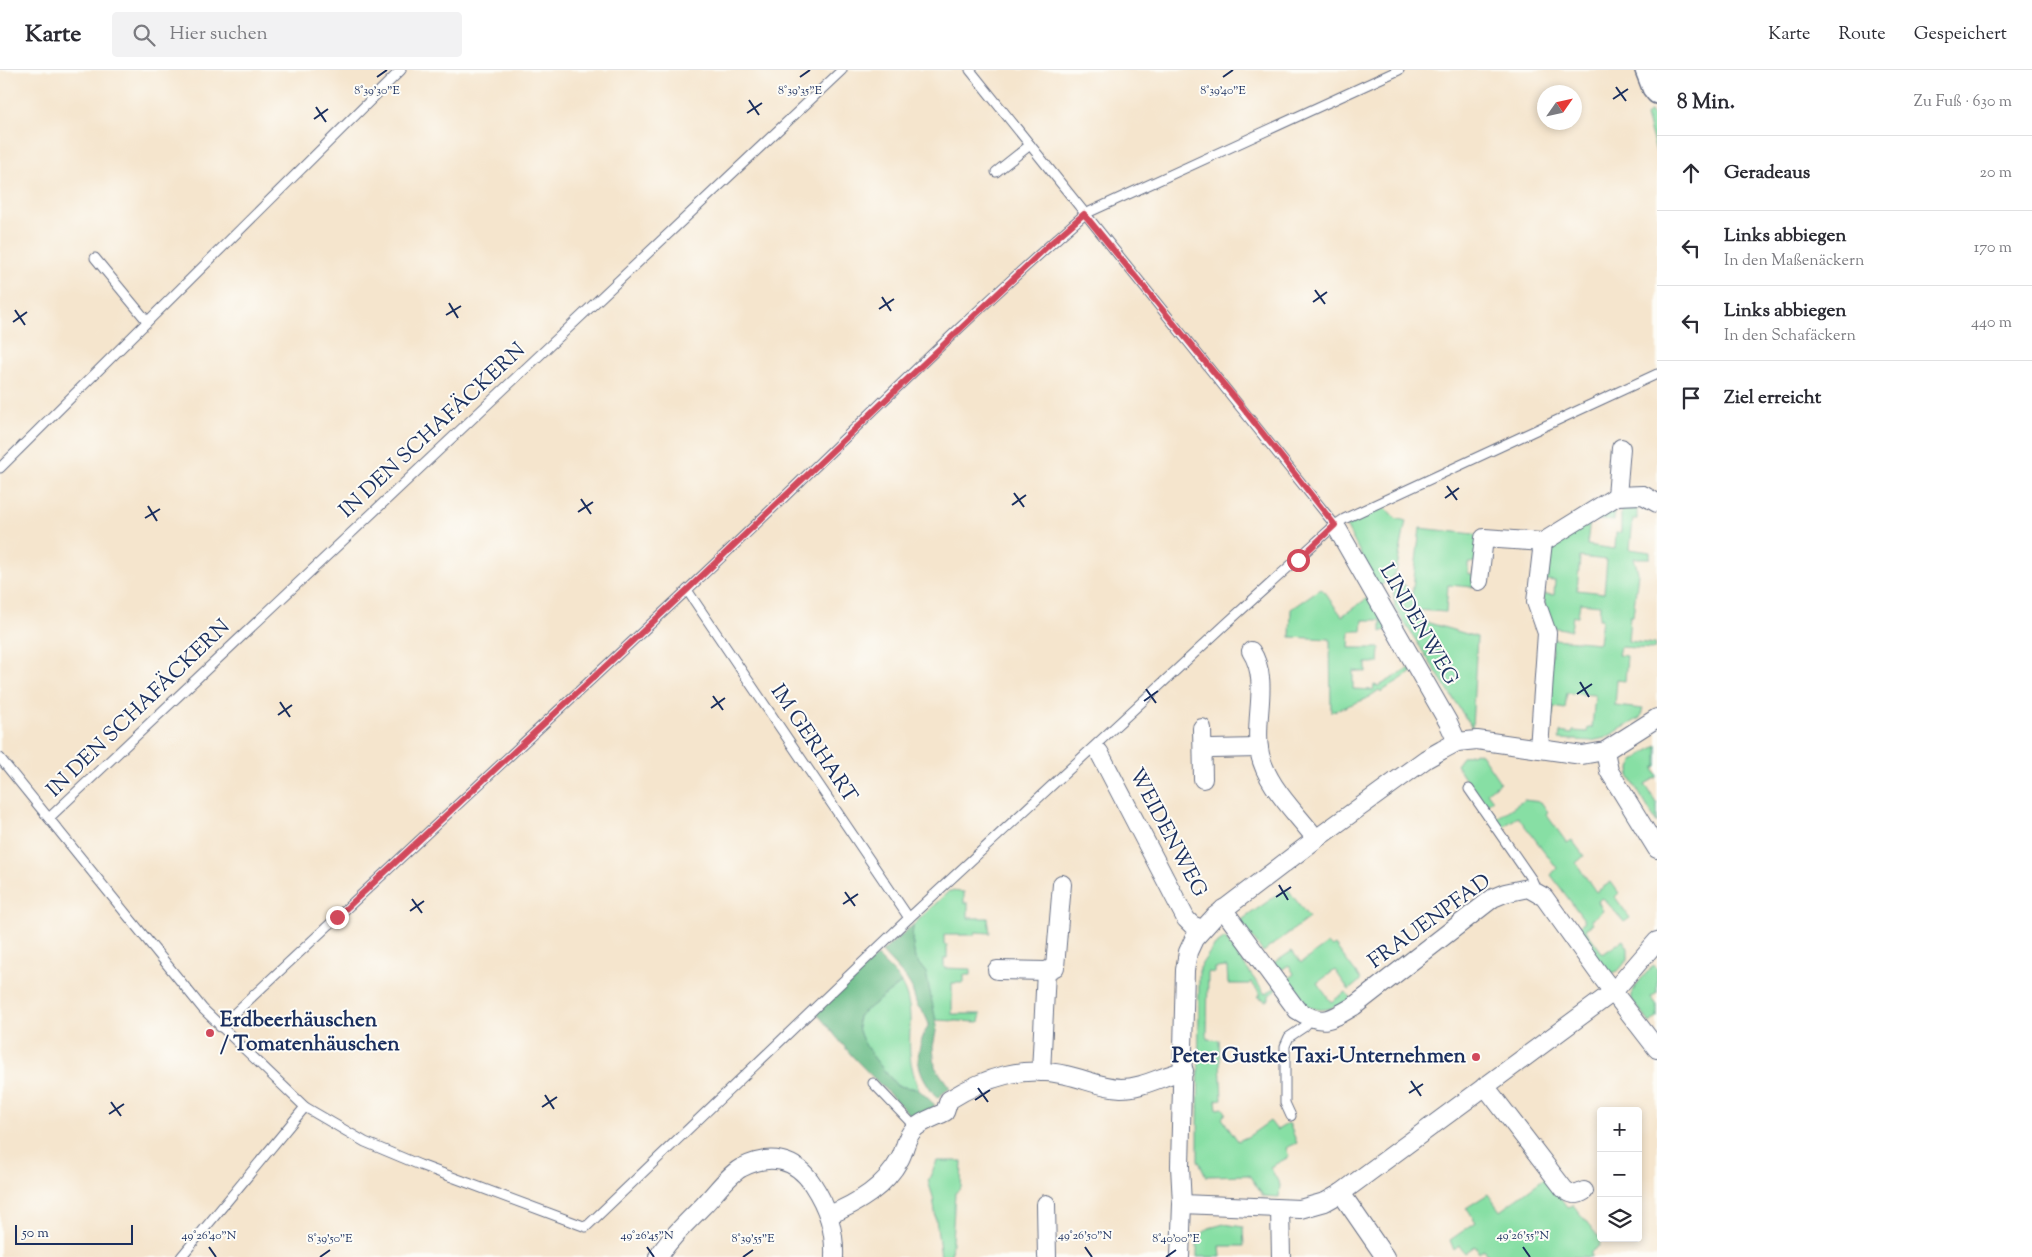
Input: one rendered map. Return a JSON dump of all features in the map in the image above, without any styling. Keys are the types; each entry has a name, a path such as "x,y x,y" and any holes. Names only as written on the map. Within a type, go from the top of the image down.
{"street":[{"path":"1646,70 1657,93"},
{"path":"1617,496 1621,448"},
{"path":"1479,581 1482,536 1543,542 1617,496 1643,495 1657,504"},
{"name":"LINDENWEG","path":"1336,528 1443,714 1457,742"},
{"path":"1539,749 1547,633 1536,602 1543,542"},
{"path":"1251,651 1257,659 1260,673 1259,748 1265,768 1277,790 1316,839"},
{"path":"1180,1257 1182,1204 1180,1166 1184,1071 1185,970 1188,952 1194,939 1202,929 1223,909 1316,839 1426,759 1457,742 1477,740 1582,755 1605,751 1657,718"},
{"path":"1202,728 1203,779"},
{"path":"1203,752 1211,749 1259,748"},
{"path":"1605,751 1609,771 1655,842"},
{"name":"WEIDENWEG","path":"1099,752 1186,919 1192,925 1202,929"},
{"path":"997,970 1046,971 1055,967 1062,884"},
{"name":"FRAUENPFAD","path":"1311,1019 1321,1021 1334,1018 1354,1006 1493,898 1519,889 1528,888 1537,892"},
{"path":"1537,892 1544,897 1657,1049"},
{"path":"1223,909 1297,1010 1311,1019"},
{"path":"1182,1204 1280,1209 1300,1208 1325,1202 1341,1193 1613,992 1657,941"},
{"path":"1041,1072 1046,971"},
{"path":"829,1215 852,1206 869,1195 898,1164 907,1137 915,1127 945,1112 949,1100 987,1079 1012,1074 1041,1072 1066,1075 1096,1085 1122,1088 1145,1084 1184,1071"},
{"path":"1485,1086 1564,1189 1569,1194 1575,1195 1584,1190"},
{"path":"658,1257 670,1239 740,1169 757,1162 775,1158 786,1161 798,1169 811,1182 829,1215 834,1243 834,1257"},
{"path":"1341,1193 1385,1257"},
{"path":"1046,1204 1048,1257"},
{"path":"1280,1209 1281,1257"}],"lane":[{"path":"0,468 401,70"},
{"name":"IN DEN SCHAFÄCKERN","path":"49,818 842,70"},
{"path":"970,70 1084,214 1239,403 1336,528"},
{"path":"220,1027 687,590 936,352 1084,214 1399,70"},
{"path":"996,172 1030,145"},
{"path":"95,258 147,321"},
{"path":"0,758 203,1009 305,1107 365,1142 420,1166 586,1227 909,918 1096,747 1227,623 1344,519 1657,374"},
{"name":"IM GERHART","path":"687,590 806,762 909,918"},
{"path":"1470,788 1532,880 1537,892"},
{"path":"1291,1116 1285,1103 1285,1046 1290,1037 1304,1027 1311,1019"},
{"path":"873,1084 915,1127"},
{"path":"181,1257 305,1107"}],"green space":[{"path":"1650,111 1656,121 1657,155 1646,116"},
{"path":"1614,503 1614,521 1590,519 1587,545 1615,549 1616,533 1621,532 1621,506 1637,508 1637,519 1633,519 1630,549 1650,552 1650,558 1634,558 1638,572 1633,616 1630,616 1628,641 1655,644 1654,649 1620,647 1618,655 1627,656 1625,681 1617,680 1615,706 1643,709 1640,718 1605,738 1591,741 1559,739 1560,732 1572,734 1573,731 1587,732 1588,728 1592,728 1595,695 1567,693 1565,709 1554,707 1551,724 1544,723 1553,639 1599,643 1602,619 1599,619 1600,605 1580,603 1578,616 1573,616 1571,630 1549,625 1543,594 1554,595 1555,581 1543,580 1546,547","holes":["1580,557 1607,560 1604,593 1577,590"]},
{"path":"1383,505 1395,518 1406,521 1396,572 1391,579 1378,587 1345,524"},
{"path":"1420,528 1474,534 1481,543 1479,562 1468,563 1468,573 1473,575 1473,587 1448,585 1446,612 1416,610 1419,620 1477,637 1472,728 1395,608 1393,589 1404,584 1412,595"},
{"path":"1321,588 1342,616 1372,595 1391,628 1381,632 1381,620 1363,620 1362,631 1350,631 1349,648 1380,648 1379,663 1366,663 1366,672 1353,671 1353,689 1373,690 1374,685 1379,686 1410,668 1412,672 1381,692 1379,690 1366,699 1331,712 1330,639 1290,637 1291,609"},
{"path":"1657,745 1657,766 1654,768 1657,777 1645,784 1657,803 1657,823 1629,776 1633,761"},
{"path":"1476,752 1481,754 1500,782 1487,792 1493,800 1487,804 1497,818 1524,800 1541,802 1548,812 1546,814 1567,843 1572,840 1584,856 1576,863 1596,892 1611,882 1619,893 1615,897 1630,918 1624,922 1603,898 1598,901 1603,911 1591,920 1593,924 1585,929 1603,954 1623,940 1628,948 1628,959 1619,970 1612,973 1602,966 1576,928 1585,921 1551,875 1557,868 1518,817 1498,830 1456,765 1462,757"},
{"path":"1287,888 1309,918 1263,952 1240,921"},
{"path":"949,891 964,892 964,903 968,903 968,918 988,918 990,933 975,932 975,935 944,935 944,945 947,945 947,958 944,958 944,968 971,969 971,975 964,975 964,983 952,983 952,1014 981,1014 979,1022 935,1020 926,973 915,959 912,939 913,925"},
{"path":"913,925 912,939 915,959 926,973 937,1026 933,1047 935,1067 950,1088 937,1098 924,1079 919,1062 920,1045 929,1024 917,1005 911,986 906,978 882,952"},
{"path":"1225,938 1265,994 1276,987 1276,991 1269,995 1269,999 1266,1001 1257,996 1261,995 1251,982 1249,984 1228,984 1227,967 1215,968 1215,973 1208,972 1207,1039 1219,1040 1222,1099 1216,1100 1217,1109 1223,1108 1226,1113 1222,1118 1238,1141 1249,1136 1270,1121 1277,1130 1289,1123 1297,1143 1286,1148 1289,1157 1270,1167 1280,1185 1279,1197 1263,1196 1249,1175 1206,1176 1198,1160 1199,968 1214,946"},
{"path":"1328,943 1332,947 1335,945 1361,980 1349,990 1335,970 1317,983 1331,1002 1346,992 1351,999 1340,1005 1321,1010 1306,1005 1293,990 1286,980 1294,974 1289,965 1279,971 1274,963 1292,951 1301,963"},
{"path":"877,956 896,975 901,983 858,1016 860,1034 871,1053 897,1086 918,1089 935,1105 917,1122 853,1057 815,1011"},
{"path":"1653,965 1657,968 1657,993 1651,997 1657,1005 1657,1017 1650,1023 1632,1000 1632,995 1633,990"},
{"path":"901,983 908,1001 910,1055 918,1089 897,1086 865,1044 858,1025 858,1016"},
{"path":"937,1161 962,1161 961,1188 955,1193 951,1257 941,1257 933,1197 928,1181"},
{"path":"1546,1177 1567,1207 1573,1205 1597,1235 1597,1242 1600,1242 1599,1246 1591,1252 1591,1257 1489,1257 1484,1249 1479,1253 1475,1246 1465,1253 1459,1246 1454,1250 1450,1240 1476,1222 1466,1208 1488,1194 1500,1211"},
{"path":"1224,1224 1243,1227 1244,1246 1220,1246 1221,1257 1197,1257 1197,1238 1209,1228"}],"place":[{"name":"Erdbeerhäuschen / Tomatenhäuschen","path":"210,1033"},
{"name":"Peter Gustke Taxi-Unternehmen","path":"1476,1057"}],"route":[{"path":"337,917 687,590 1052,242 1084,214 1239,403 1335,525 1298,560"}]}
